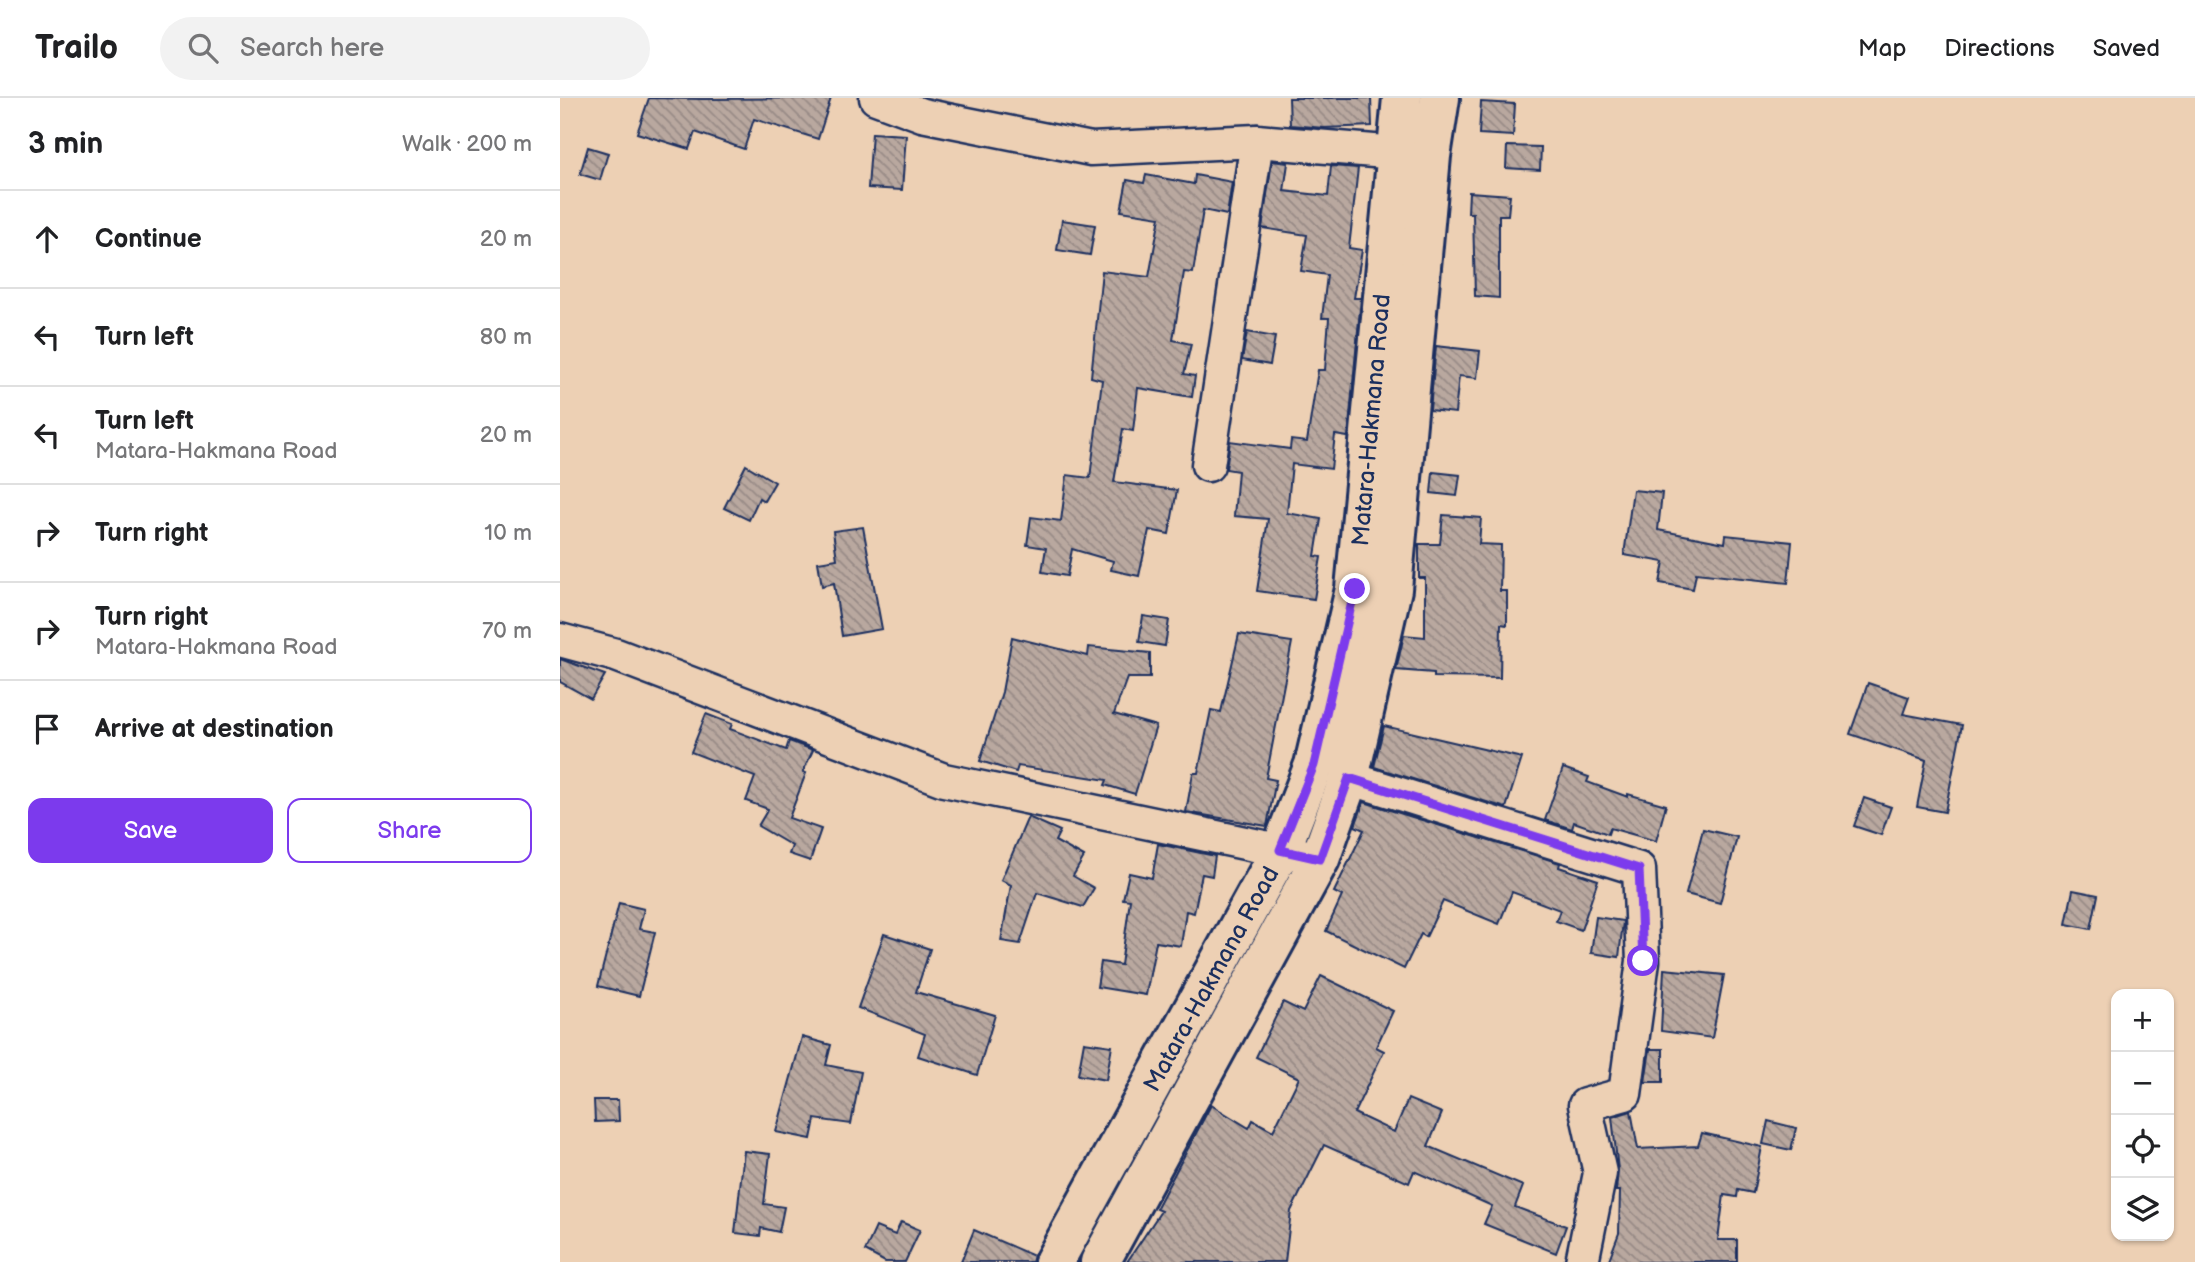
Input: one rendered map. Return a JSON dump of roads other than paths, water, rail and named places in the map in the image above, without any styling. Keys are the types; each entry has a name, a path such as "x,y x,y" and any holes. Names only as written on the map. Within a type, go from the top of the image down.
{"main road":[{"name":"Matara-Hakmana Road","path":"1100,1262 1164,1150 1320,859 1349,778 1392,589 1413,155 1402,98"},
{"name":"Matara-Hakmana Road","path":"1054,1262 1280,850 1314,765 1355,589 1413,155 1440,98"}],"street":[{"path":"876,98 922,115 1091,149 1257,141 1413,155"},
{"path":"1208,465 1257,141"},
{"path":"560,640 616,655 944,780 1320,859"},
{"path":"1349,778 1639,869 1643,961 1625,1094 1586,1105 1600,1173 1581,1262"}]}
